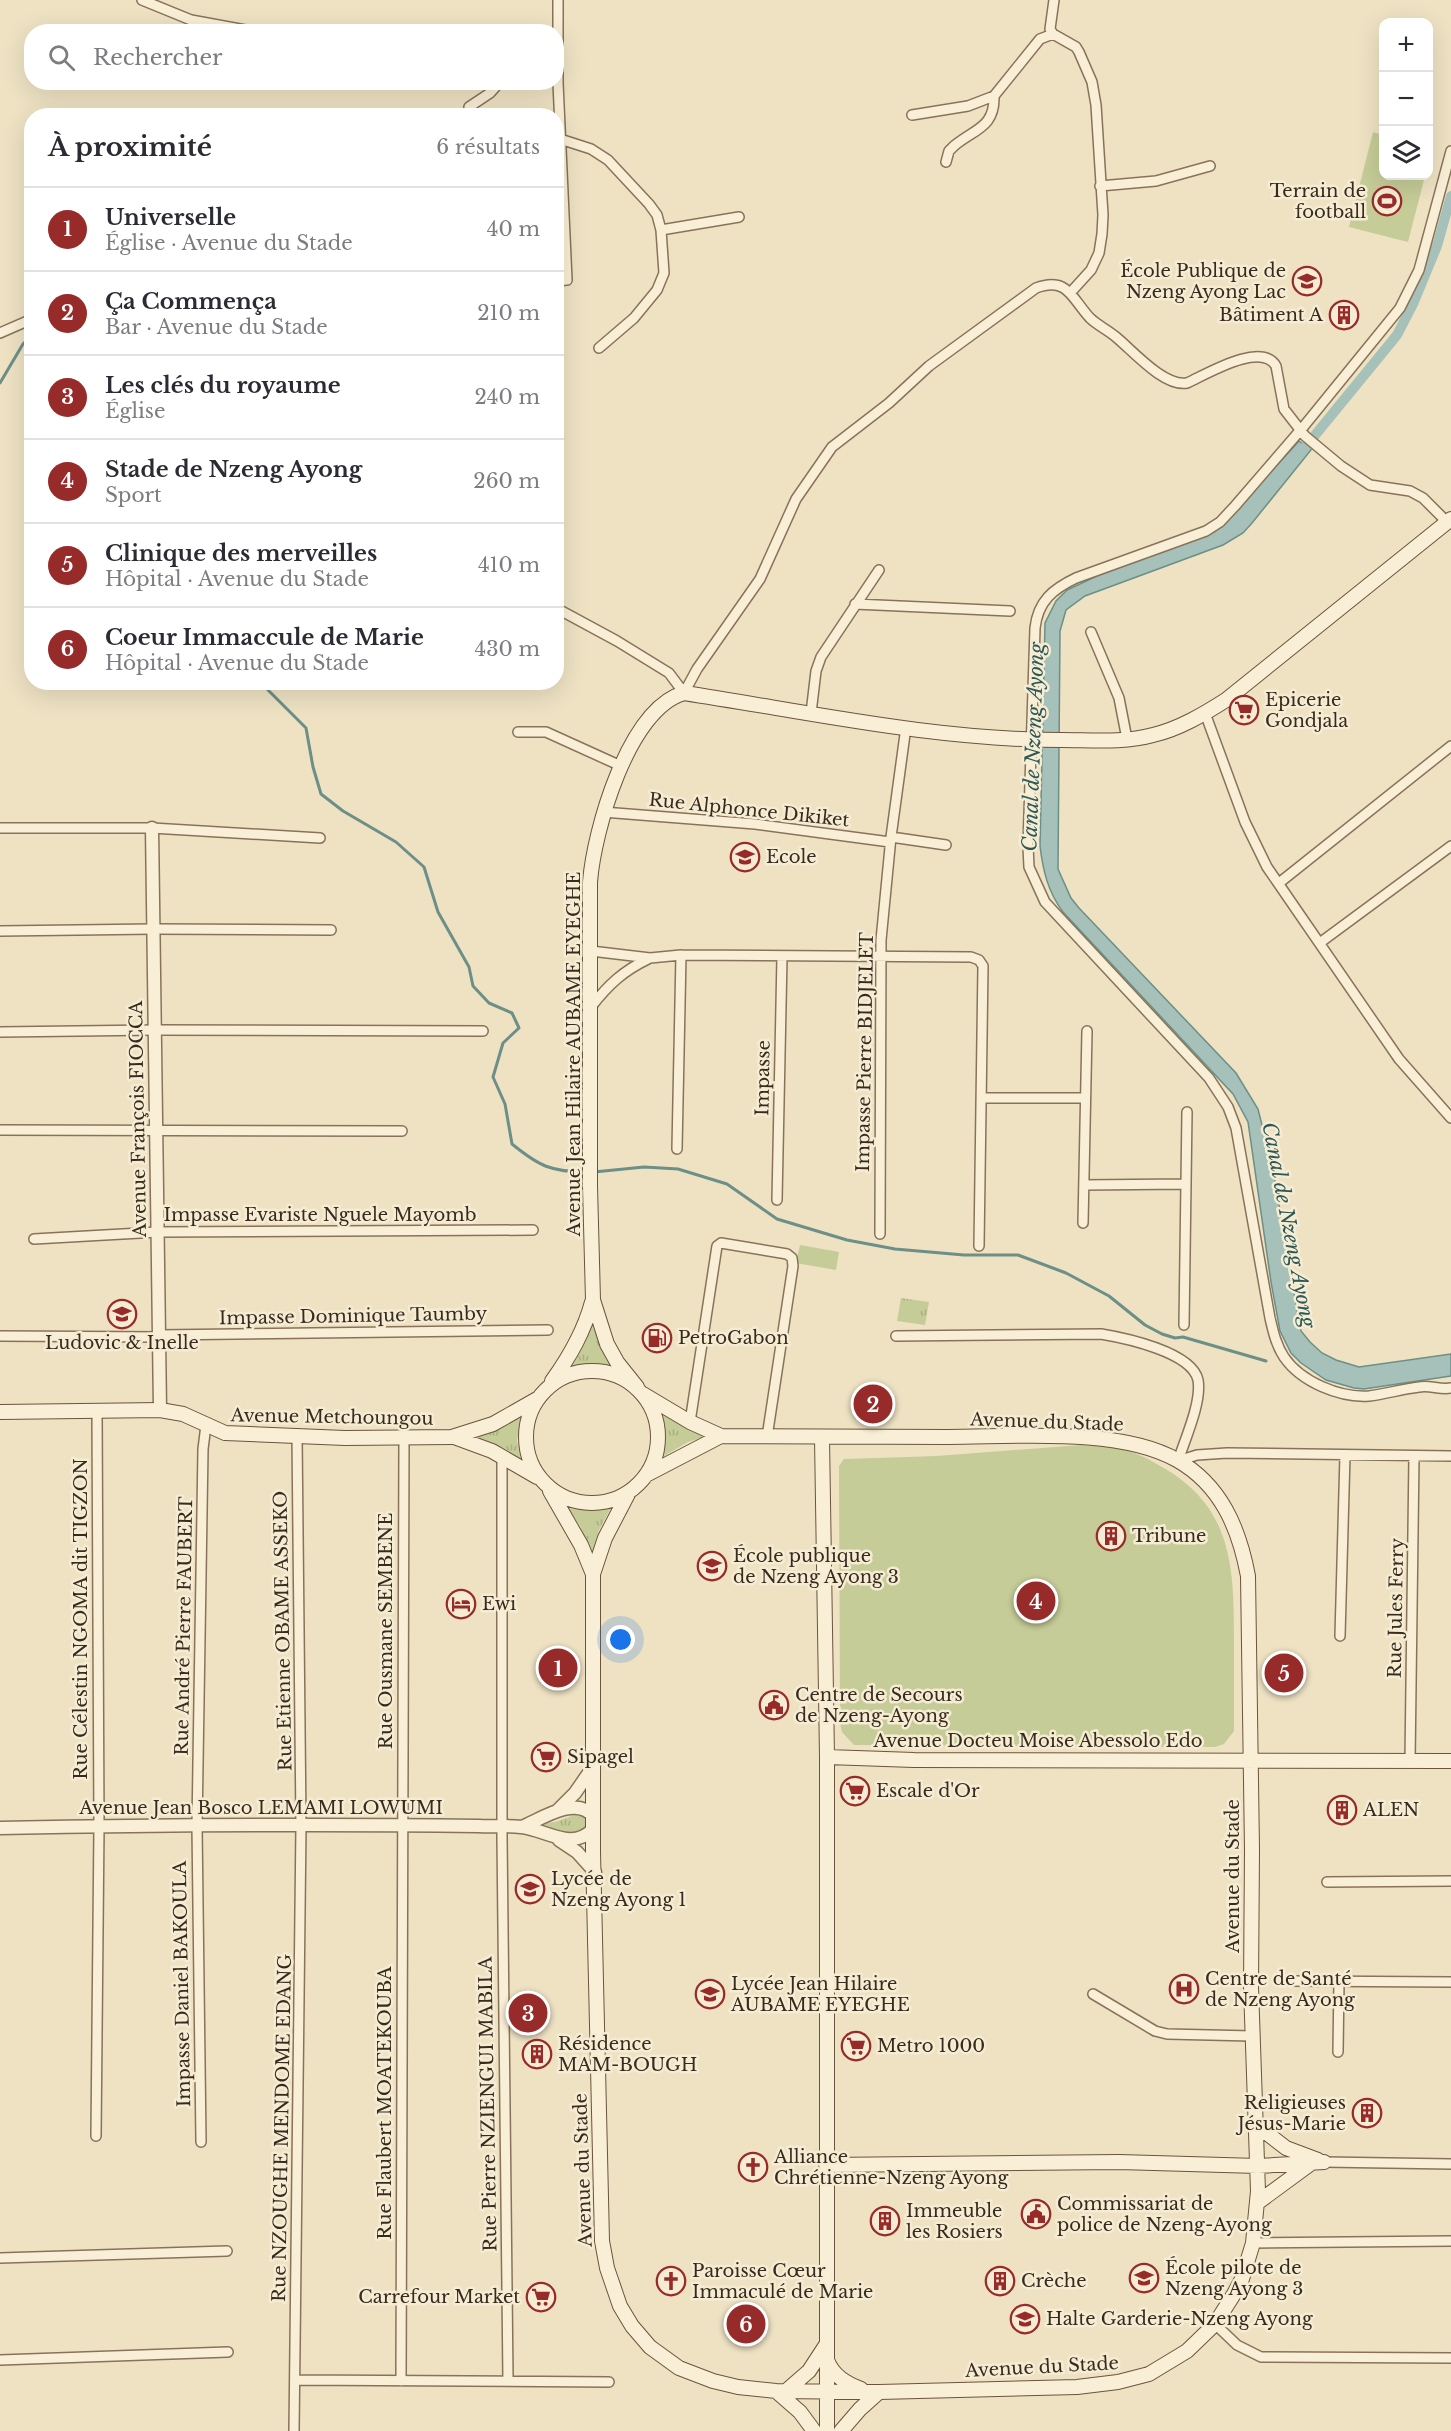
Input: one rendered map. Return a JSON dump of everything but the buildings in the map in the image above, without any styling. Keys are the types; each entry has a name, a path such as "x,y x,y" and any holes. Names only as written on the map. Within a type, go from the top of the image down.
{"main road":[{"path":"684,693 994,738 1127,740 1153,735 1205,713 1260,674 1449,520"},
{"name":"Avenue Jean Hilaire AUBAME EYEGHE","path":"592,1300 589,918 591,869 603,812 621,766 650,718 673,696 684,693"},
{"path":"592,1300 582,1332 569,1358 537,1399 528,1418 525,1440 529,1461 581,1545 593,1574"},
{"path":"592,1300 607,1344 617,1362 640,1390 654,1412 658,1434 656,1455 646,1475"},
{"path":"549,1386 564,1376 583,1371 601,1370 619,1376 690,1422 721,1436"},
{"path":"452,1437 493,1424 537,1399"},
{"name":"Avenue Metchoungou","path":"0,1412 160,1410 183,1414 225,1433 404,1438 452,1437"},
{"path":"593,1574 609,1529 629,1492 646,1475 721,1436"},
{"name":"Avenue du Stade","path":"593,1574 593,1823 602,2241 620,2306 632,2326 663,2359 696,2376 713,2381 781,2391 873,2392 1077,2387 1118,2382 1149,2374 1177,2359 1215,2324 1242,2279 1253,2243 1257,2197 1258,2166 1252,2036 1251,1629 1248,1576 1242,1548 1224,1504 1208,1485 1178,1461 1157,1450 1123,1440 1057,1437 721,1436"},
{"path":"452,1437 471,1442 502,1456 567,1499 588,1504 609,1501 629,1492"},
{"path":"822,1438 827,1757 826,2431"},
{"name":"Avenue Docteu Moise Abessolo Edo","path":"827,1757 914,1760 1451,1761"},
{"path":"1226,2164 1248,2151 1253,2144 1255,2124"},
{"path":"1255,2124 1286,2148 1324,2162"},
{"path":"826,2165 1119,2162 1258,2166 1324,2162"},
{"path":"1226,2164 1245,2172 1257,2197 1305,2167 1324,2162"},
{"path":"814,2431 801,2412 781,2391 809,2371 819,2359 826,2343"},
{"path":"826,2358 840,2379 873,2392 841,2431"}],"street":[{"path":"142,0 191,20 213,24"},
{"path":"557,24 558,0"},
{"path":"1054,0 1050,29 1053,34 1076,47 1092,82 1096,105 1103,215 1098,253 1091,270 1071,292"},
{"path":"912,115 968,106 994,96 1040,39 1053,34"},
{"path":"469,107 493,90"},
{"path":"556,90 557,108"},
{"path":"946,162 949,151 954,146 989,122 994,106 994,96"},
{"path":"564,140 591,149 608,160 649,204 657,215 661,230 664,273 657,290 634,318 599,348"},
{"path":"1451,151 1424,252 1408,294 1387,326 1302,434 1213,528 1164,548 1076,578 1056,588 1048,595 1036,616 1035,740 1028,846 1032,875 1050,908 1209,1078 1228,1107 1236,1128 1270,1318 1274,1335 1285,1358 1296,1370 1317,1383 1351,1395 1371,1395 1426,1386 1451,1388"},
{"path":"1100,186 1156,182 1210,166"},
{"path":"661,230 740,218"},
{"path":"564,220 567,280 564,280"},
{"path":"564,612 617,641 669,674 684,693 697,669 767,568 789,513 813,472 840,439 884,407 929,366 1036,288 1052,284 1071,292 1090,319 1115,336 1162,376 1176,383 1187,383 1258,355 1263,355 1275,362 1281,400 1286,413 1302,434 1346,470 1370,485 1410,491 1423,498 1449,520"},
{"path":"0,333 24,322"},
{"path":"811,713 816,671 821,657 879,570"},
{"path":"855,604 1010,611"},
{"path":"1091,632 1119,698 1127,740"},
{"path":"1205,713 1245,822 1267,867 1321,942 1399,1059 1451,1118"},
{"name":"Impasse Pierre BIDJELET","path":"880,1234 880,958 891,840 906,727"},
{"path":"518,732 546,732 621,766"},
{"path":"1279,883 1451,746"},
{"name":"Rue Alphonce Dikiket","path":"603,812 755,824 946,845"},
{"path":"0,828 152,828 320,838"},
{"name":"Avenue François FIOCCA","path":"152,828 160,1410"},
{"path":"1321,942 1451,846"},
{"path":"0,931 330,930"},
{"path":"591,951 650,958 681,956 971,957 979,960 984,966 979,1246"},
{"path":"677,1149 681,956"},
{"name":"Impasse","path":"777,1200 782,957"},
{"path":"590,1008 613,980 630,967 650,958"},
{"path":"0,1032 483,1031"},
{"path":"1083,1223 1087,1031"},
{"path":"981,1098 1085,1098"},
{"path":"1184,1325 1187,1112"},
{"path":"0,1130 402,1131"},
{"path":"1084,1185 1185,1184"},
{"name":"Impasse Evariste Nguele Mayomb","path":"34,1239 158,1232 533,1230"},
{"path":"690,1422 717,1246 721,1243 787,1254 792,1258 793,1266 767,1437"},
{"name":"Impasse Dominique Taumby","path":"0,1336 548,1330"},
{"path":"896,1336 1101,1334 1123,1337 1154,1347 1187,1363 1194,1369 1198,1380 1191,1420 1178,1461"},
{"name":"Rue Célestin NGOMA dit TIGZON","path":"96,2136 99,1826 97,1411"},
{"name":"Rue André Pierre FAUBERT","path":"197,1826 203,1449 206,1425"},
{"name":"Rue Etienne OBAME ASSEKO","path":"297,1436 301,1825"},
{"name":"Rue Ousmane SEMBENE","path":"401,1825 404,1438"},
{"path":"1178,1461 1197,1455 1227,1453 1451,1456"},
{"path":"1340,1636 1345,1455"},
{"name":"Rue Pierre NZIENGUI MABILA","path":"502,1456 502,1827 508,2380"},
{"name":"Rue Jules Ferry","path":"1410,1761 1414,1456"},
{"path":"555,1813 575,1793 593,1767"},
{"path":"568,1807 584,1809 593,1823 589,1834 575,1839 522,1827 568,1807"},
{"name":"Avenue Jean Bosco LEMAMI LOWUMI","path":"0,1828 301,1825 522,1827"},
{"name":"Rue NZOUGHE MENDOME EDANG","path":"294,2431 301,1825"},
{"name":"Rue Flaubert MOATEKOUBA","path":"401,1825 401,2381"},
{"name":"Impasse Daniel BAKOULA","path":"197,1826 201,2142"},
{"path":"550,1835 577,1852 595,1872"},
{"path":"1327,1882 1451,1881"},
{"path":"1290,1981 1451,1982"},
{"path":"1338,2052 1339,1982"},
{"path":"1093,1994 1155,2031 1167,2034 1252,2036"},
{"path":"1324,2162 1451,2164"},
{"path":"1253,2243 1451,2241"},
{"path":"0,2258 227,2251"},
{"path":"1215,2324 1237,2345 1262,2357 1451,2358"},
{"path":"0,2360 228,2352"},
{"path":"295,2380 609,2382"}],"green space":[{"name":"Terrain de football","path":"1373,132 1379,134 1379,180 1424,180 1408,242 1349,227"},
{"path":"800,1245 839,1252 836,1270 796,1263"},
{"path":"901,1298 929,1302 925,1325 897,1321"},
{"path":"590,1321 612,1367 592,1364 569,1367"},
{"path":"665,1414 705,1437 688,1442 659,1459 663,1443 658,1418"},
{"path":"521,1416 517,1441 522,1462 502,1449 473,1436 490,1431"},
{"path":"1081,1445 1118,1448 1150,1460 1184,1482 1202,1499 1215,1519 1230,1562 1233,1587 1234,1731 1224,1744 1215,1747 854,1745 842,1732 840,1723 839,1466 844,1459 937,1456"},
{"path":"612,1506 599,1530 591,1557 580,1526 568,1508 588,1510"},
{"path":"580,1813 586,1816 585,1831 574,1833 543,1827 544,1823 555,1822"}],"water":[{"path":"1299,441 1311,450 1243,533 1223,545 1085,596 1066,610 1060,631 1058,869 1071,898 1079,908 1236,1073 1258,1109 1273,1169 1301,1331 1322,1353 1359,1367 1451,1354 1451,1376 1364,1389 1326,1380 1301,1363 1291,1353 1280,1331 1248,1122 1233,1094 1063,912 1047,881 1040,846 1045,623 1056,601 1067,590 1099,575 1214,532"}],"waterway":[{"name":"Canal de Nzeng Ayong","path":"1298,456 1397,335 1413,304 1437,246 1451,196"},
{"path":"0,383 24,343"},
{"path":"268,690 306,728 313,767 321,794 343,811 396,842 424,867 438,912 469,967 473,986 489,1003 512,1013 519,1028 503,1043 493,1077 505,1104 512,1144 530,1158 546,1166 564,1171 587,1172"},
{"path":"594,1172 644,1167 678,1169 727,1184 777,1219 847,1240 895,1249 964,1255 1018,1255 1066,1273 1109,1296 1145,1325 1162,1334 1175,1338 1183,1337 1266,1361"}],"place":[{"name":"Terrain de football","path":"1387,201"},
{"name":"École Publique de Nzeng Ayong Lac","path":"1307,281"},
{"name":"Bâtiment A","path":"1344,315"},
{"name":"Epicerie Gondjala","path":"1244,710"},
{"name":"Ecole","path":"745,857"},
{"name":"Ludovic & Inelle","path":"122,1314"},
{"name":"PetroGabon","path":"657,1338"},
{"name":"Ça Commença","path":"873,1404"},
{"name":"Tribune","path":"1111,1536"},
{"name":"École publique de Nzeng Ayong 3","path":"712,1566"},
{"name":"Stade de Nzeng Ayong","path":"1036,1601"},
{"name":"Ewi","path":"461,1604"},
{"name":"Universelle","path":"558,1668"},
{"name":"Clinique des merveilles","path":"1284,1673"},
{"name":"Centre de Secours de Nzeng-Ayong","path":"774,1705"},
{"name":"Sipagel","path":"546,1757"},
{"name":"Escale d'Or","path":"855,1791"},
{"name":"ALEN","path":"1342,1810"},
{"name":"Lycée de Nzeng Ayong 1","path":"530,1889"},
{"name":"Centre de Santé de Nzeng Ayong","path":"1184,1989"},
{"name":"Lycée Jean Hilaire AUBAME EYEGHE","path":"710,1994"},
{"name":"Les clés du royaume","path":"528,2013"},
{"name":"Metro 1000","path":"856,2046"},
{"name":"Résidence MAM-BOUGH","path":"537,2054"},
{"name":"Religieuses Jésus-Marie","path":"1367,2113"},
{"name":"Alliance Chrétienne-Nzeng Ayong","path":"753,2167"},
{"name":"Commissariat de police de Nzeng-Ayong","path":"1036,2214"},
{"name":"Immeuble les Rosiers","path":"885,2221"},
{"name":"École pilote de Nzeng Ayong 3","path":"1144,2278"},
{"name":"Paroisse Cœur Immaculé de Marie","path":"671,2281"},
{"name":"Crèche","path":"1000,2281"},
{"name":"Carrefour Market","path":"541,2297"},
{"name":"Halte Garderie-Nzeng Ayong","path":"1025,2319"},
{"name":"Coeur Immaccule de Marie","path":"746,2324"}]}
